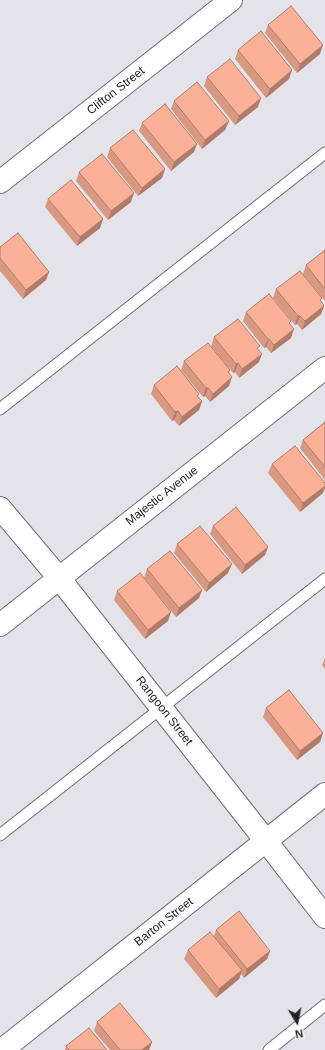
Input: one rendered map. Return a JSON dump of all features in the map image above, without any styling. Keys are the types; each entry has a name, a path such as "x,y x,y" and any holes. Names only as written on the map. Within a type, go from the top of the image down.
{"street":[{"name":"Clifton Street","path":"0,182 231,0"},
{"name":"Majestic Avenue","path":"0,625 325,368"},
{"name":"Rangoon Street","path":"0,508 59,578 325,917"},
{"name":"Barton Street","path":"2,1050 325,794"}],"lane":[{"path":"0,409 325,153"},
{"path":"0,835 325,579"},
{"path":"269,1050 325,1005"}],"building":[{"path":"291,6 323,45 300,64 268,25"},
{"path":"261,31 292,70 270,89 238,50"},
{"path":"230,59 261,98 239,116 207,77"},
{"path":"197,82 229,121 205,140 174,101"},
{"path":"165,104 197,144 174,162 142,123"},
{"path":"133,130 165,169 142,188 110,148"},
{"path":"102,154 134,193 111,211 79,172"},
{"path":"71,180 103,219 80,237 48,199"},
{"path":"18,233 49,272 26,290 0,258 0,247"},
{"path":"325,250 325,289 306,265"},
{"path":"300,271 322,298 320,300 324,306 305,321 298,316 276,289"},
{"path":"269,294 291,321 289,323 294,329 274,345 246,312"},
{"path":"238,319 260,346 257,348 262,354 242,369 238,363 236,364 214,337"},
{"path":"208,343 230,370 228,372 232,377 213,394 208,388 206,388 184,361"},
{"path":"177,366 199,394 197,396 202,401 182,417 178,411 175,412 154,385"},
{"path":"325,422 325,467 303,440"},
{"path":"295,446 325,483 325,486 303,503 272,464"},
{"path":"236,507 268,547 245,565 213,526"},
{"path":"200,526 232,564 209,583 177,544"},
{"path":"170,551 202,590 179,608 147,569"},
{"path":"140,573 171,612 148,630 117,591"},
{"path":"289,690 323,733 300,751 266,708"},
{"path":"239,911 270,951 247,969 216,930"},
{"path":"210,932 242,970 219,989 188,950"},
{"path":"120,1003 152,1042 142,1050 120,1050 97,1022"},
{"path":"89,1028 107,1050 69,1050 66,1046"}]}
